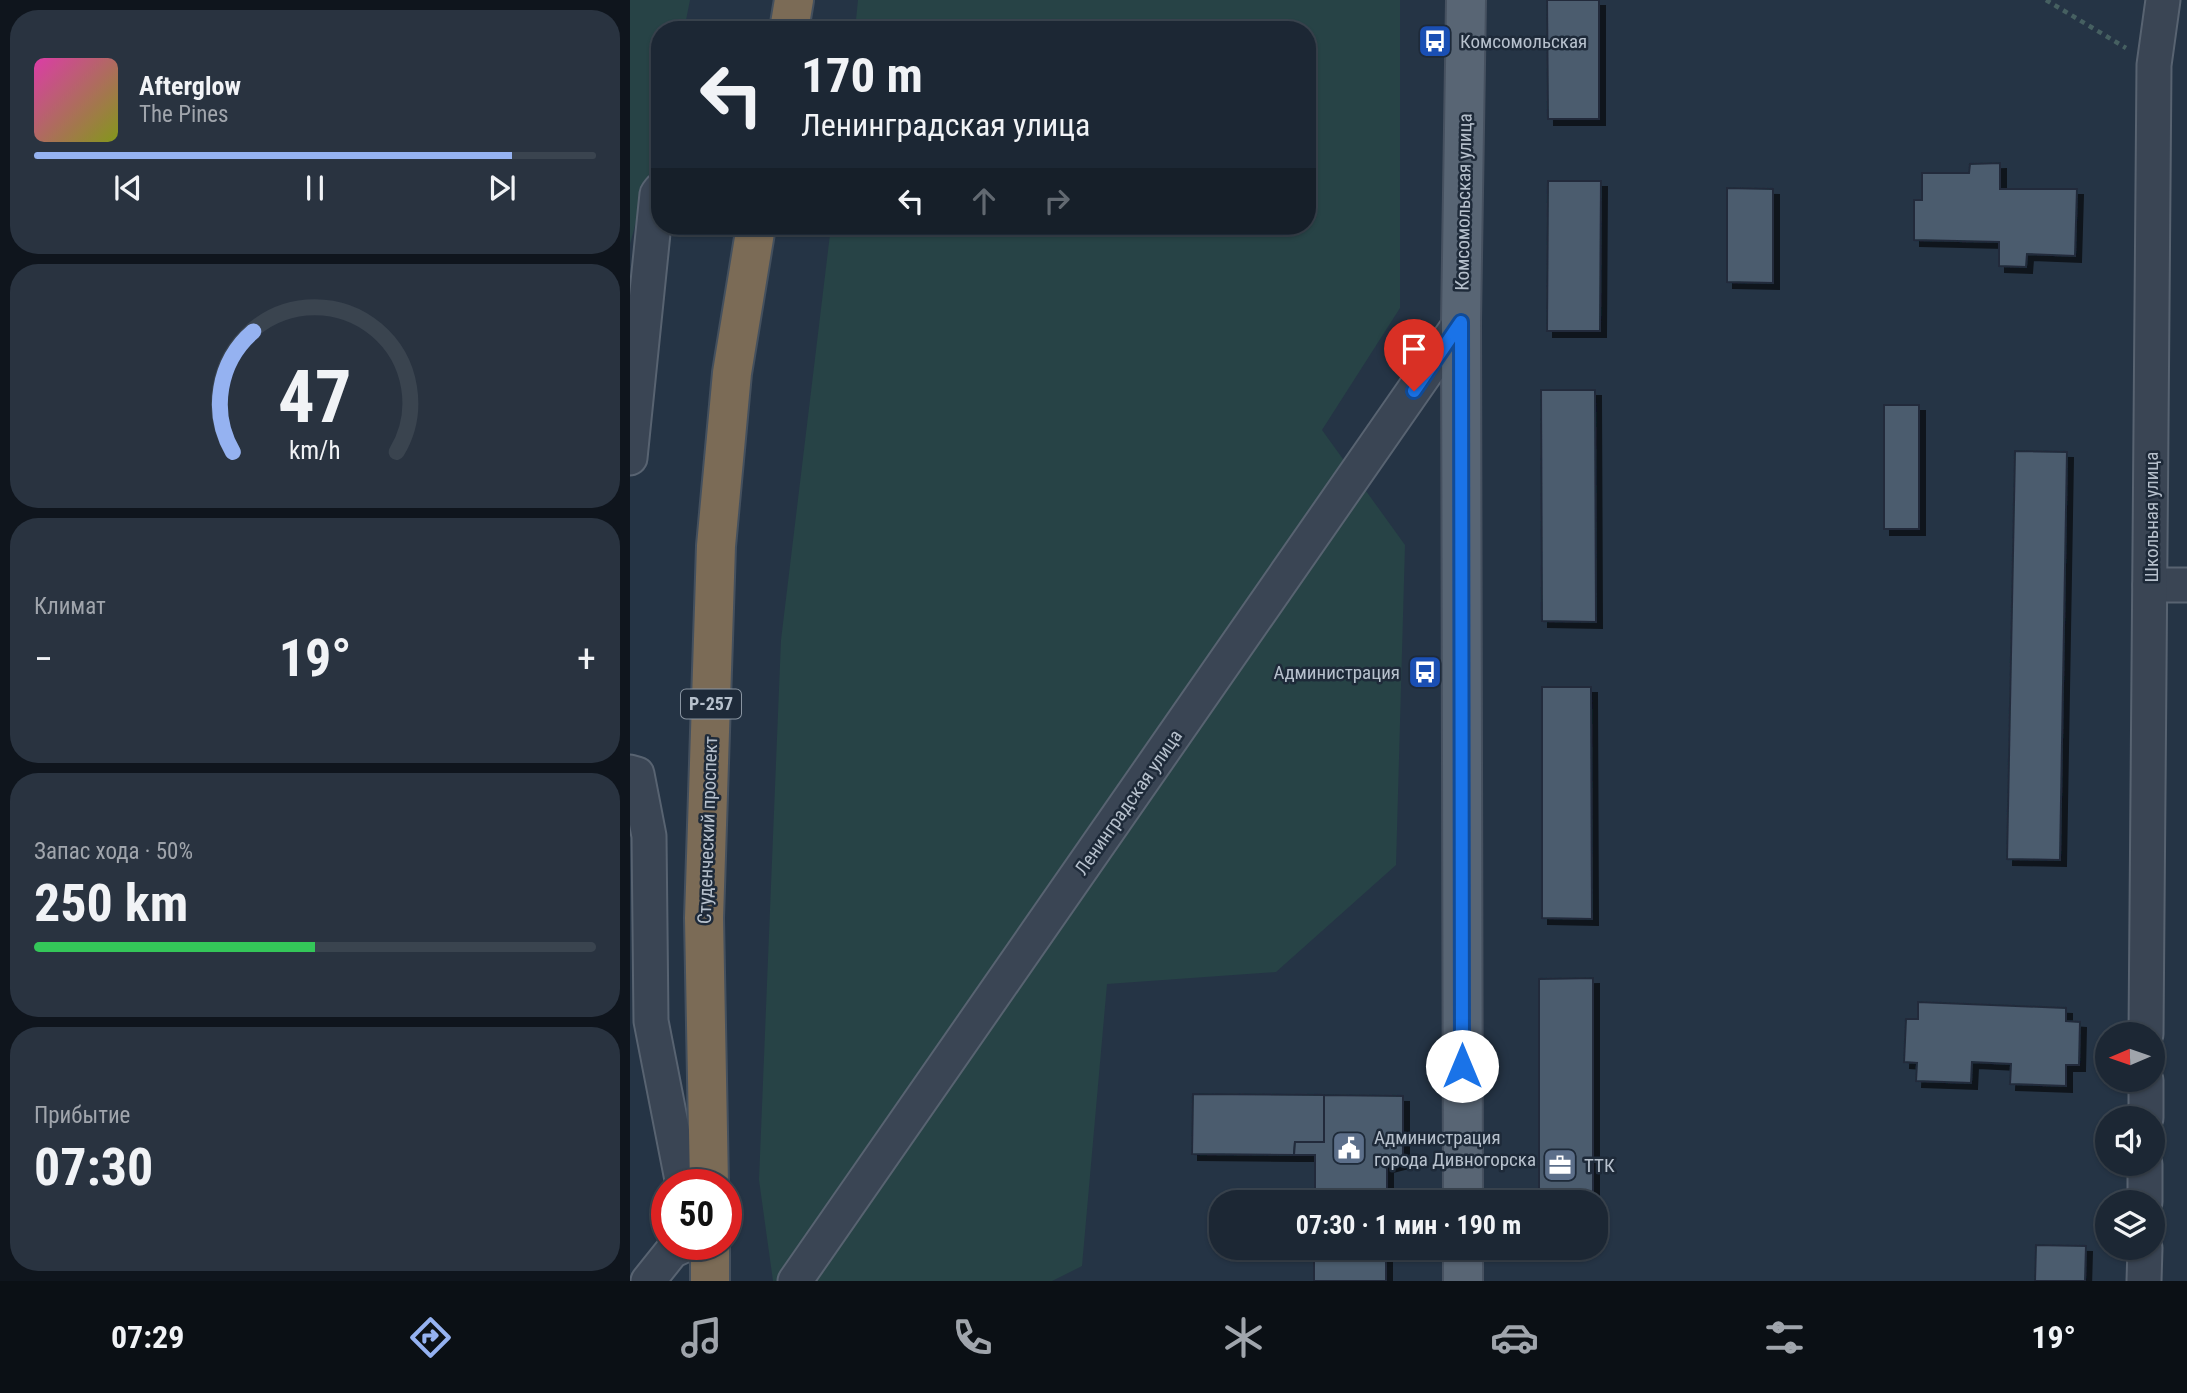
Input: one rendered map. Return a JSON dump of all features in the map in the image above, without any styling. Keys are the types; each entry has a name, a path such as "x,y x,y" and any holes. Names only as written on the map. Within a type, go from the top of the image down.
{"highway":[{"path":"790,21 794,0"},
{"name":"Студенческий проспект","path":"709,1169 704,918 716,546 732,373 755,235"},
{"path":"710,1260 710,1281"}],"main road":[{"name":"Комсомольская улица","path":"1463,1190 1461,322 1466,0"},
{"path":"1463,1260 1463,1281"}],"street":[{"name":"Школьная улица","path":"2146,1022 2154,65 2163,0"},
{"path":"630,458 653,235"},
{"name":"Ленинградская улица","path":"795,1281 1461,322"},
{"path":"2150,585 2187,585"},
{"path":"630,772 637,774 649,836 651,1021 680,1169"},
{"path":"648,1281 665,1260"},
{"path":"2144,1281 2145,1260"}],"path":[{"path":"2046,0 2154,65"}],"green space":[{"path":"630,0 690,0 686,21 651,21 651,167 630,244"},
{"path":"858,0 1400,0 1400,308 1322,430 1405,545 1396,865 1276,972 1107,984 1082,1266 1052,1281 773,1281 759,1180 781,640 830,235 1316,235 1316,21 856,21"}],"building":[{"path":"1547,0 1599,0 1599,119 1548,119"},
{"path":"2000,163 2000,189 2077,189 2075,256 2027,254 2026,267 1999,266 1999,242 1914,240 1914,200 1922,200 1922,173 1969,173 1970,164"},
{"path":"1548,181 1601,181 1600,331 1547,331"},
{"path":"1727,188 1773,189 1773,283 1727,282"},
{"path":"1541,390 1595,390 1596,622 1542,621"},
{"path":"1884,405 1919,405 1919,529 1884,529"},
{"path":"2015,451 2067,452 2060,860 2007,859"},
{"path":"1542,687 1591,687 1592,919 1542,918"},
{"path":"1593,978 1593,1190 1539,1190 1539,979"},
{"path":"1918,1002 2066,1008 2066,1021 2080,1022 2079,1065 2066,1065 2066,1086 2010,1084 2011,1064 1972,1062 1971,1083 1916,1081 1917,1063 1904,1062 1906,1019 1918,1019"},
{"path":"1193,1094 1324,1095 1324,1142 1295,1142 1294,1155 1192,1154"},
{"name":"Администрация города Дивногорска","path":"1324,1095 1403,1096 1403,1162 1387,1166 1387,1190 1315,1190 1315,1155 1294,1155 1295,1142 1324,1142"},
{"path":"2036,1245 2086,1246 2085,1281 2035,1281"},
{"path":"1314,1260 1386,1260 1386,1281 1314,1281"}],"place":[{"name":"Комсомольская","path":"1435,41"},
{"name":"Администрация","path":"1425,672"},
{"name":"Администрация города Дивногорска","path":"1349,1148"},
{"name":"ТТК","path":"1560,1165"}],"route":[{"path":"1414,391 1461,322 1462,1066"}]}
